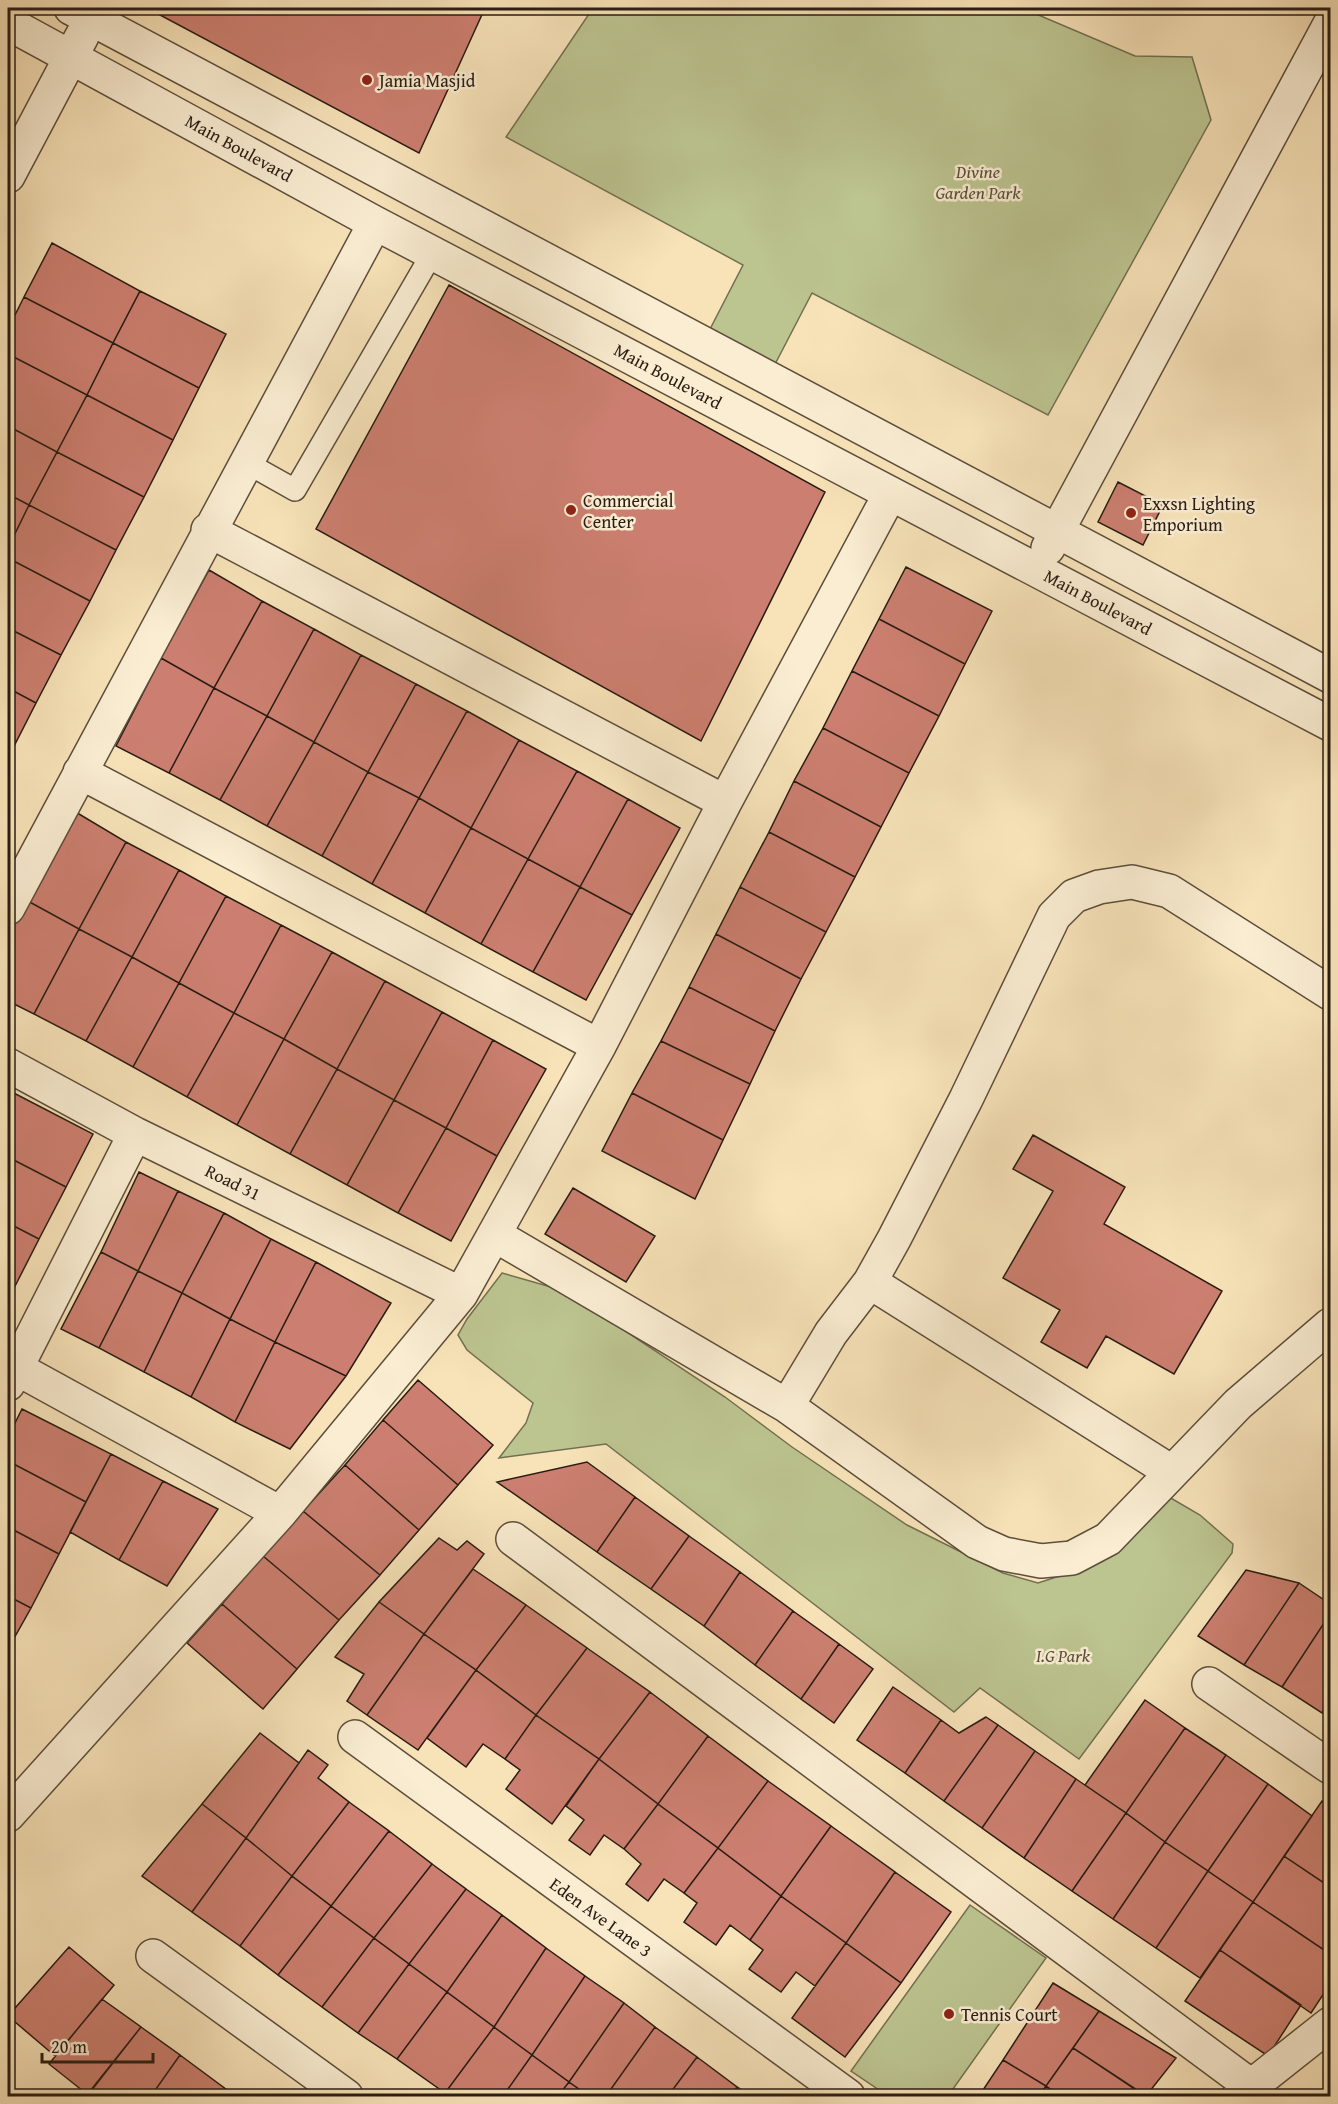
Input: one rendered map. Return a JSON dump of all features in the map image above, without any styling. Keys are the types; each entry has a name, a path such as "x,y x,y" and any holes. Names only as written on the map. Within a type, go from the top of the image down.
{"street":[{"path":"8,176 72,56 86,11 1330,676"},
{"name":"Main Boulevard","path":"8,23 375,223 1330,724"},
{"path":"1036,569 1330,24"},
{"path":"8,908 208,530 375,223"},
{"path":"8,1815 280,1513 461,1294 599,1046 725,802 890,494"},
{"path":"208,530 725,802"},
{"path":"80,772 599,1046"},
{"path":"786,1406 831,1333 870,1282 966,1100 1054,916 1074,896 1099,887 1132,882 1169,891 1330,993"},
{"name":"Road 31","path":"8,1065 135,1134 461,1294"},
{"path":"135,1134 12,1376 280,1513"},
{"path":"495,1236 786,1406 977,1542 1004,1554 1041,1561 1072,1558 1108,1539 1170,1471 1238,1404 1330,1325"},
{"path":"870,1282 1170,1471"},
{"path":"513,1539 1245,2091 1330,2024"},
{"path":"1209,1684 1330,1767"},
{"name":"Eden Ave Lane 3","path":"355,1737 848,2097"},
{"path":"153,1956 346,2097"}],"lane":[{"path":"245,462 295,490 433,252"}],"green space":[{"name":"Divine Garden Park","path":"593,8 1022,8 1135,56 1192,57 1211,120 1048,415 812,293 772,370 707,335 743,265 506,137"},
{"name":"I.G Park","path":"502,1273 565,1291 725,1397 792,1447 907,1525 1003,1573 1038,1583 1075,1571 1169,1497 1200,1515 1233,1544 1232,1553 1079,1759 980,1688 954,1712 606,1444 499,1458 526,1423 533,1403 467,1350 458,1335 467,1319"},
{"name":"Tennis Court","path":"970,1905 1046,1958 948,2096 888,2096 851,2071"}],"building":[{"name":"Jamia Masjid","path":"147,8 485,8 419,153"},
{"path":"52,243 140,291 113,343 24,297"},
{"name":"Commercial Center","path":"449,285 825,492 701,741 316,529"},
{"path":"140,291 226,334 199,388 113,343"},
{"path":"24,297 113,343 87,395 8,354 8,329"},
{"path":"113,343 199,388 173,440 87,395"},
{"path":"8,354 87,395 57,452 8,426"},
{"path":"87,395 173,440 144,497 57,452"},
{"path":"8,426 57,452 29,505 8,494"},
{"path":"57,452 144,497 116,550 29,505"},
{"name":"Exxsn Lighting Emporium","path":"1118,482 1163,505 1143,545 1098,522"},
{"path":"8,494 29,505 8,548"},
{"path":"29,505 116,550 90,601 8,558 8,548"},
{"path":"8,558 90,601 61,655 8,628"},
{"path":"906,567 992,611 965,664 879,619"},
{"path":"209,570 262,601 214,688 161,658"},
{"path":"262,601 314,629 267,716 214,688"},
{"path":"879,619 965,664 939,716 852,671"},
{"path":"8,628 61,655 36,703 8,688"},
{"path":"314,629 361,655 314,742 267,716"},
{"path":"361,655 416,684 368,772 314,742"},
{"path":"161,658 214,688 169,773 116,746"},
{"path":"852,671 939,716 909,773 823,728"},
{"path":"416,684 467,711 419,798 368,772"},
{"path":"8,688 36,703 10,754 8,753"},
{"path":"214,688 267,716 220,800 169,773"},
{"path":"467,711 519,740 471,828 419,798"},
{"path":"267,716 314,742 267,826 220,800"},
{"path":"823,728 909,773 881,827 794,781"},
{"path":"519,740 577,771 528,859 471,828"},
{"path":"314,742 368,772 322,856 267,826"},
{"path":"577,771 628,799 580,887 528,859"},
{"path":"368,772 419,798 372,884 322,856"},
{"path":"794,781 881,827 855,877 769,832"},
{"path":"419,798 471,828 425,913 372,884"},
{"path":"628,799 680,828 632,915 580,887"},
{"path":"74,811 126,842 79,929 26,900"},
{"path":"471,828 528,859 481,944 425,913"},
{"path":"769,832 855,877 826,932 740,887"},
{"path":"126,842 179,870 132,957 79,929"},
{"path":"528,859 580,887 533,972 481,944"},
{"path":"179,870 226,896 179,983 132,957"},
{"path":"580,887 632,915 586,1000 533,972"},
{"path":"740,887 826,932 801,979 716,934"},
{"path":"226,896 281,925 234,1013 179,983"},
{"path":"26,900 79,929 34,1014 8,1001 8,937"},
{"path":"281,925 332,952 284,1039 234,1013"},
{"path":"79,929 132,957 86,1041 34,1014"},
{"path":"716,934 801,979 775,1031 689,987"},
{"path":"332,952 385,981 337,1069 284,1039"},
{"path":"132,957 179,983 133,1067 86,1041"},
{"path":"385,981 442,1012 394,1100 337,1069"},
{"path":"179,983 234,1013 187,1097 133,1067"},
{"path":"689,987 775,1031 750,1084 661,1041"},
{"path":"442,1012 493,1040 446,1128 394,1100"},
{"path":"234,1013 284,1039 237,1125 187,1097"},
{"path":"284,1039 337,1069 290,1154 237,1125"},
{"path":"493,1040 546,1069 497,1156 446,1128"},
{"path":"661,1041 750,1084 723,1140 632,1093"},
{"path":"337,1069 394,1100 347,1185 290,1154"},
{"path":"8,1090 93,1134 66,1187 8,1157"},
{"path":"632,1093 723,1140 695,1199 602,1151"},
{"path":"394,1100 446,1128 398,1213 347,1185"},
{"path":"446,1128 497,1156 451,1241 398,1213"},
{"path":"1033,1135 1125,1187 1104,1224 1222,1291 1174,1374 1106,1336 1087,1368 1041,1342 1060,1310 1003,1278 1053,1191 1013,1169"},
{"path":"8,1157 66,1187 39,1239 8,1223"},
{"path":"139,1172 178,1191 138,1271 101,1252"},
{"path":"573,1188 655,1236 626,1282 545,1234"},
{"path":"178,1191 224,1213 182,1293 138,1271"},
{"path":"224,1213 271,1239 230,1319 182,1293"},
{"path":"8,1223 39,1239 10,1296 8,1295"},
{"path":"271,1239 316,1262 275,1342 230,1319"},
{"path":"101,1252 138,1271 99,1348 61,1329"},
{"path":"316,1262 391,1303 346,1376 275,1342"},
{"path":"138,1271 182,1293 144,1372 99,1348"},
{"path":"182,1293 230,1319 191,1397 144,1372"},
{"path":"230,1319 275,1342 235,1422 191,1397"},
{"path":"275,1342 346,1376 290,1449 235,1422"},
{"path":"418,1380 493,1445 458,1485 383,1420"},
{"path":"22,1409 111,1454 86,1502 8,1461 8,1437"},
{"path":"383,1420 458,1485 419,1530 345,1465"},
{"path":"111,1454 163,1481 119,1560 70,1532"},
{"path":"8,1461 86,1502 59,1554 8,1527"},
{"path":"587,1462 635,1497 597,1552 497,1482"},
{"path":"345,1465 419,1530 380,1575 303,1511"},
{"path":"163,1481 218,1509 167,1586 119,1560"},
{"path":"635,1497 689,1536 651,1589 597,1552"},
{"path":"303,1511 380,1575 339,1620 263,1556"},
{"path":"8,1527 59,1554 31,1608 8,1596"},
{"path":"689,1536 740,1572 704,1626 651,1589"},
{"path":"439,1538 457,1550 467,1541 484,1554 424,1634 379,1602"},
{"path":"263,1556 339,1620 297,1669 222,1604"},
{"path":"473,1569 526,1605 476,1670 424,1634"},
{"path":"1246,1570 1299,1583 1244,1665 1198,1636"},
{"path":"740,1572 793,1611 755,1665 704,1626"},
{"path":"1299,1583 1330,1604 1330,1614 1282,1687 1244,1665"},
{"path":"8,1596 31,1608 8,1649"},
{"path":"379,1602 424,1634 367,1715 347,1701 364,1674 335,1657"},
{"path":"222,1604 297,1669 263,1709 187,1643"},
{"path":"526,1605 587,1648 536,1715 476,1670"},
{"path":"793,1611 839,1644 801,1699 755,1665"},
{"path":"1330,1614 1330,1700 1322,1713 1282,1687"},
{"path":"424,1634 476,1670 418,1750 367,1715"},
{"path":"839,1644 873,1669 834,1723 801,1699"},
{"path":"587,1648 650,1692 599,1759 536,1715"},
{"path":"476,1670 536,1715 505,1759 483,1744 466,1767 427,1738"},
{"path":"893,1687 941,1720 905,1773 857,1740"},
{"path":"650,1692 708,1736 658,1804 599,1759"},
{"path":"1145,1700 1185,1728 1126,1813 1085,1785"},
{"path":"536,1715 599,1759 552,1824 506,1789 520,1770 505,1759"},
{"path":"986,1717 998,1725 944,1801 905,1773 941,1720 959,1733"},
{"path":"998,1725 1035,1751 982,1828 944,1801"},
{"path":"1185,1728 1226,1755 1165,1842 1126,1813"},
{"path":"260,1733 299,1763 246,1838 202,1804"},
{"path":"708,1736 768,1781 718,1848 658,1804"},
{"path":"308,1750 328,1765 318,1778 349,1802 292,1876 246,1838"},
{"path":"1035,1751 1076,1779 1024,1858 982,1828"},
{"path":"1226,1755 1268,1784 1208,1871 1165,1842"},
{"path":"599,1759 658,1804 624,1849 604,1835 590,1855 569,1840 584,1820 566,1806"},
{"path":"1076,1779 1126,1813 1072,1891 1024,1858"},
{"path":"768,1781 831,1826 781,1896 718,1848"},
{"path":"1268,1784 1312,1816 1253,1902 1208,1871"},
{"path":"1322,1801 1330,1806 1330,1887 1284,1856"},
{"path":"349,1802 389,1831 331,1906 292,1876"},
{"path":"202,1804 246,1838 192,1912 142,1876"},
{"path":"658,1804 718,1848 684,1893 664,1879 648,1901 626,1884 641,1864 624,1849"},
{"path":"1126,1813 1165,1842 1113,1919 1072,1891"},
{"path":"831,1826 895,1872 846,1943 781,1896"},
{"path":"389,1831 432,1864 374,1938 331,1906"},
{"path":"246,1838 292,1876 240,1946 192,1912"},
{"path":"1165,1842 1208,1871 1156,1948 1113,1919"},
{"path":"718,1848 781,1896 750,1940 730,1925 716,1945 684,1922 697,1903 684,1893"},
{"path":"1284,1856 1330,1887 1330,1954 1253,1902"},
{"path":"432,1864 466,1889 409,1964 374,1938"},
{"path":"1208,1871 1253,1902 1200,1978 1156,1948"},
{"path":"895,1872 951,1912 901,1983 846,1943"},
{"path":"292,1876 331,1906 278,1975 240,1946"},
{"path":"466,1889 502,1915 447,1992 409,1964"},
{"path":"781,1896 846,1943 815,1986 796,1972 781,1992 749,1969 763,1950 750,1940"},
{"path":"1253,1902 1330,1954 1330,1984 1311,2013 1220,1950"},
{"path":"331,1906 374,1938 322,2007 278,1975"},
{"path":"502,1915 546,1948 494,2027 447,1992"},
{"path":"374,1938 409,1964 358,2033 322,2007"},
{"path":"846,1943 901,1983 845,2057 792,2018"},
{"path":"69,1947 114,1985 55,2056 8,2016"},
{"path":"546,1948 585,1976 532,2055 494,2027"},
{"path":"1220,1950 1301,2005 1268,2056 1185,2001"},
{"path":"409,1964 447,1992 397,2059 358,2033"},
{"path":"585,1976 624,2003 569,2082 532,2055"},
{"path":"1053,1983 1099,2011 1046,2086 1003,2060"},
{"path":"447,1992 494,2027 445,2093 397,2059"},
{"path":"102,1999 141,2027 88,2095 49,2064"},
{"path":"624,2003 655,2027 606,2096 589,2096 569,2082"},
{"path":"1099,2011 1176,2058 1146,2096 1073,2048"},
{"path":"141,2027 180,2055 151,2096 86,2096"},
{"path":"494,2027 532,2055 503,2096 449,2096 445,2093"},
{"path":"655,2027 697,2057 668,2096 606,2096"},
{"path":"1073,2048 1145,2096 1061,2096 1046,2086"},
{"path":"180,2055 227,2090 222,2096 151,2096"},
{"path":"532,2055 569,2082 558,2096 503,2096"},
{"path":"697,2057 737,2087 730,2096 668,2096"},
{"path":"1003,2060 1046,2086 1039,2096 979,2096"},
{"path":"569,2082 589,2096 558,2096"},
{"path":"1046,2086 1061,2096 1039,2096"},
{"path":"737,2087 751,2096 730,2096"}],"place":[{"name":"Jamia Masjid","path":"367,80"},
{"name":"Commercial Center","path":"571,510"},
{"name":"Exxsn Lighting Emporium","path":"1131,513"},
{"name":"Tennis Court","path":"949,2014"}]}
